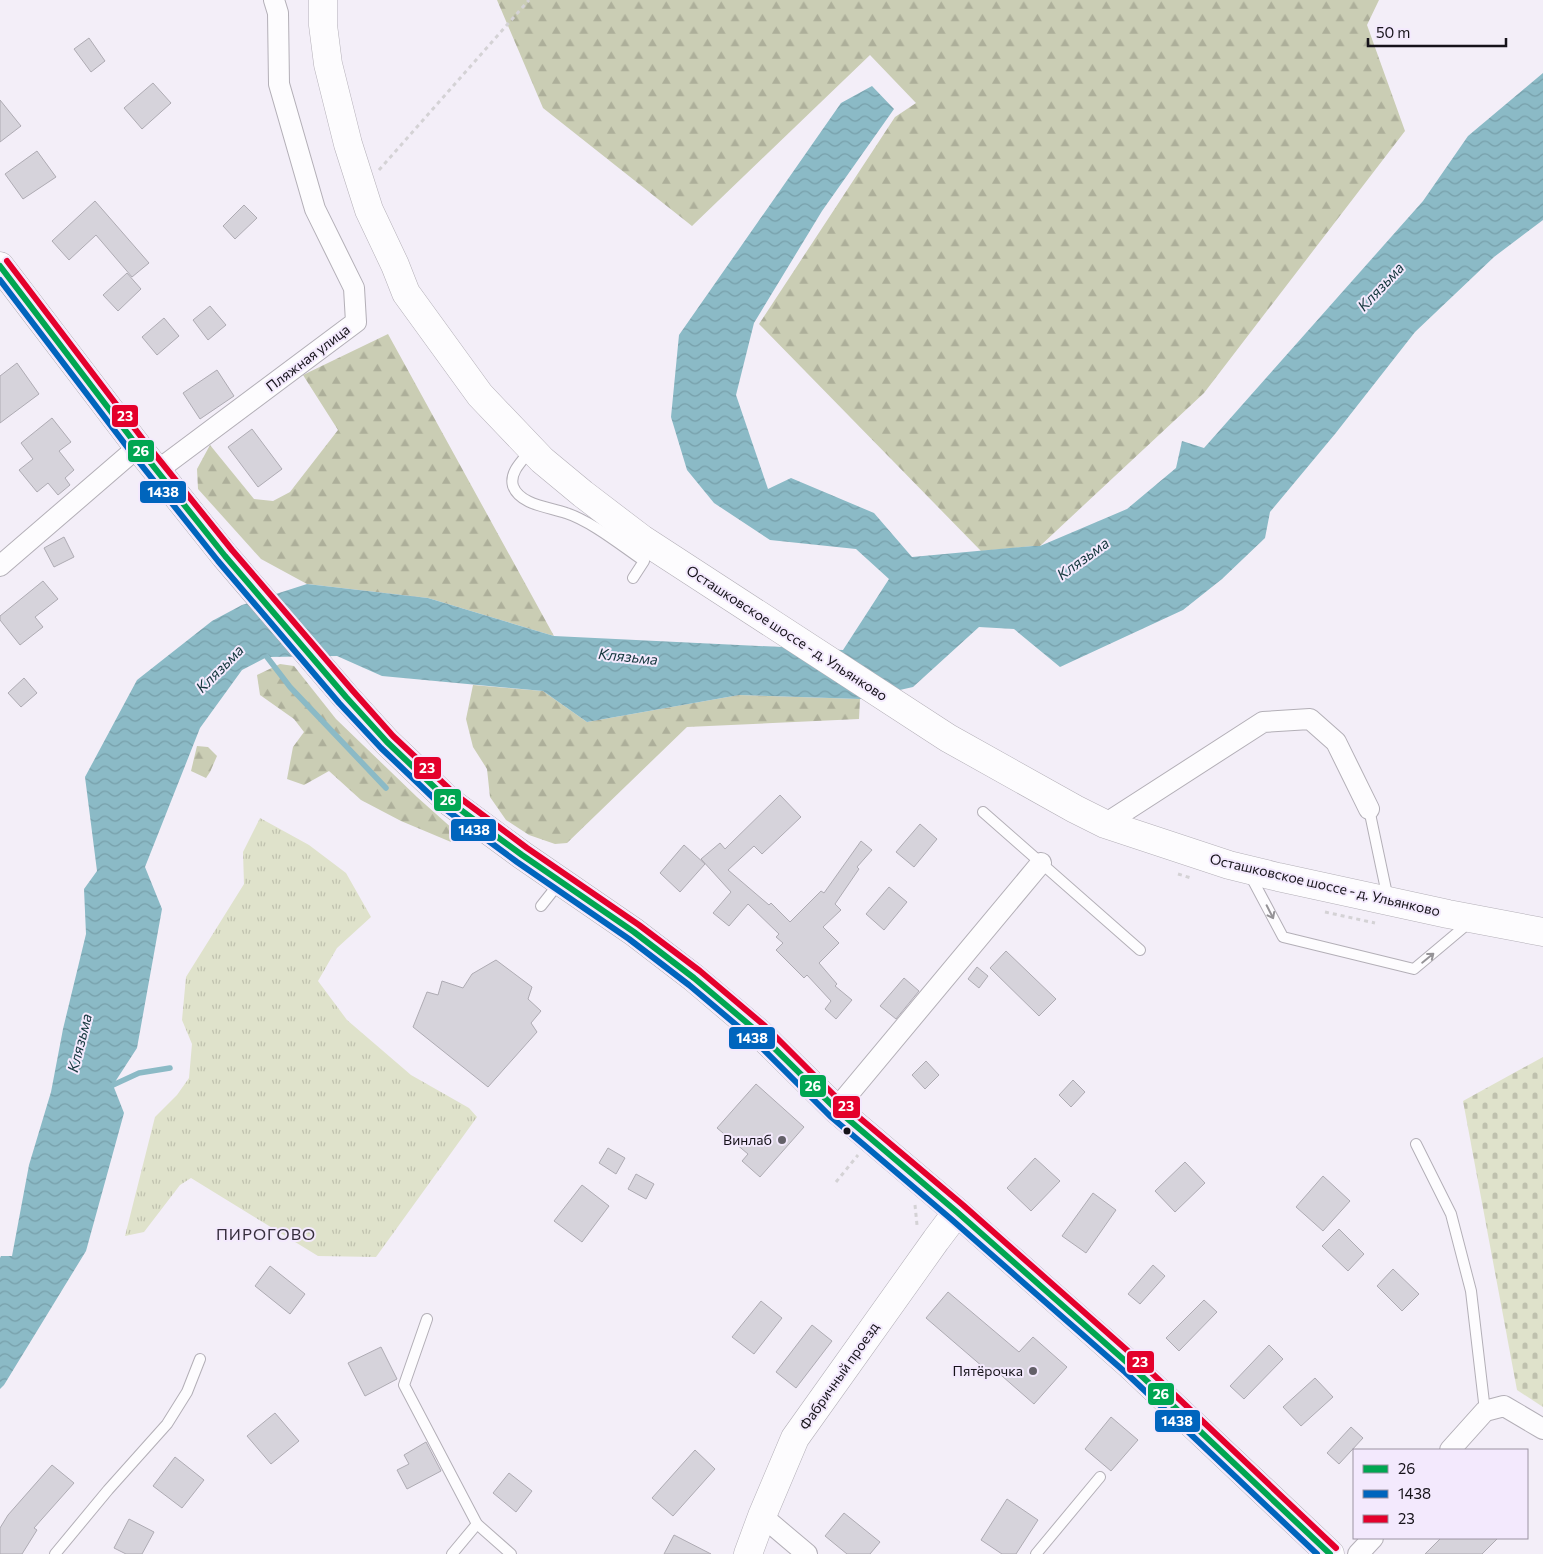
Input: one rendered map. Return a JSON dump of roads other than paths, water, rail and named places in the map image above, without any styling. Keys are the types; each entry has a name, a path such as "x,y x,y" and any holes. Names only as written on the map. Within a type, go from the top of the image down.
{"street":[{"name":"Пляжная улица","path":"158,470 356,322 354,288 314,208 279,84 278,13 274,0"},
{"name":"Осташковское шоссе - д. Ульянково","path":"323,0 323,25 328,64 348,144 375,179 369,210 406,293 480,395 542,460 583,494 642,539 948,738 1105,824 1229,865 1388,901 1543,932"},
{"path":"0,266 138,447 225,556 387,742 450,802 560,882 634,932 694,978 759,1033 836,1109 957,1212 1131,1366 1330,1554"},
{"path":"0,566 138,447"},
{"path":"1105,824 1263,722 1310,719 1336,742 1369,810"},
{"path":"836,1109 1041,863"},
{"name":"Фабричный проезд","path":"748,1554 795,1438 957,1212"},
{"path":"1451,1449 1485,1411 1504,1406 1543,1429"},
{"path":"762,1516 807,1554"},
{"path":"1358,1554 1372,1539"}],"lane":[{"path":"532,450 515,470 513,485 518,494 526,501 582,520 644,561 633,578"},
{"path":"1369,810 1388,901"},
{"path":"983,812 1140,950"},
{"path":"1247,869 1283,937 1414,969 1474,919"},
{"path":"541,906 560,882"},
{"path":"1416,1144 1451,1214 1471,1291 1485,1411"},
{"path":"427,1319 404,1385 477,1524 511,1554"},
{"path":"55,1554 108,1490 167,1424 187,1392 200,1359"},
{"path":"1036,1554 1100,1477"},
{"path":"452,1554 477,1524"}],"water":[{"name":"Клязьма","path":"1543,73 1543,220 1494,257 1415,332 1335,434 1270,512 1265,538 1222,579 1183,610 1060,667 1014,629 979,627 913,687 860,699 739,695 587,722 543,691 382,676 337,656 267,657 242,670 200,728 145,867 162,909 137,1048 113,1085 124,1113 86,1251 0,1389 0,1258 1,1256 12,1256 29,1165 51,1092 63,1029 86,934 84,889 97,871 85,777 137,680 212,621 242,605 307,584 428,598 554,636 843,650 889,579 856,549 770,540 714,503 687,470 671,417 679,335 841,103 872,86 894,109 822,211 754,323 736,395 768,489 791,478 874,513 912,557 1040,546 1127,509 1176,468 1182,441 1204,448 1423,201 1468,136"}],"waterway":[{"path":"267,657 290,687 386,788"},
{"path":"113,1085 139,1073 170,1068"}],"place":[{"name":"Винлаб","path":"782,1140"},
{"name":"Пятёрочка","path":"1033,1371"}],"district":[{"name":"ПИРОГОВО","path":"266,1234"}]}
